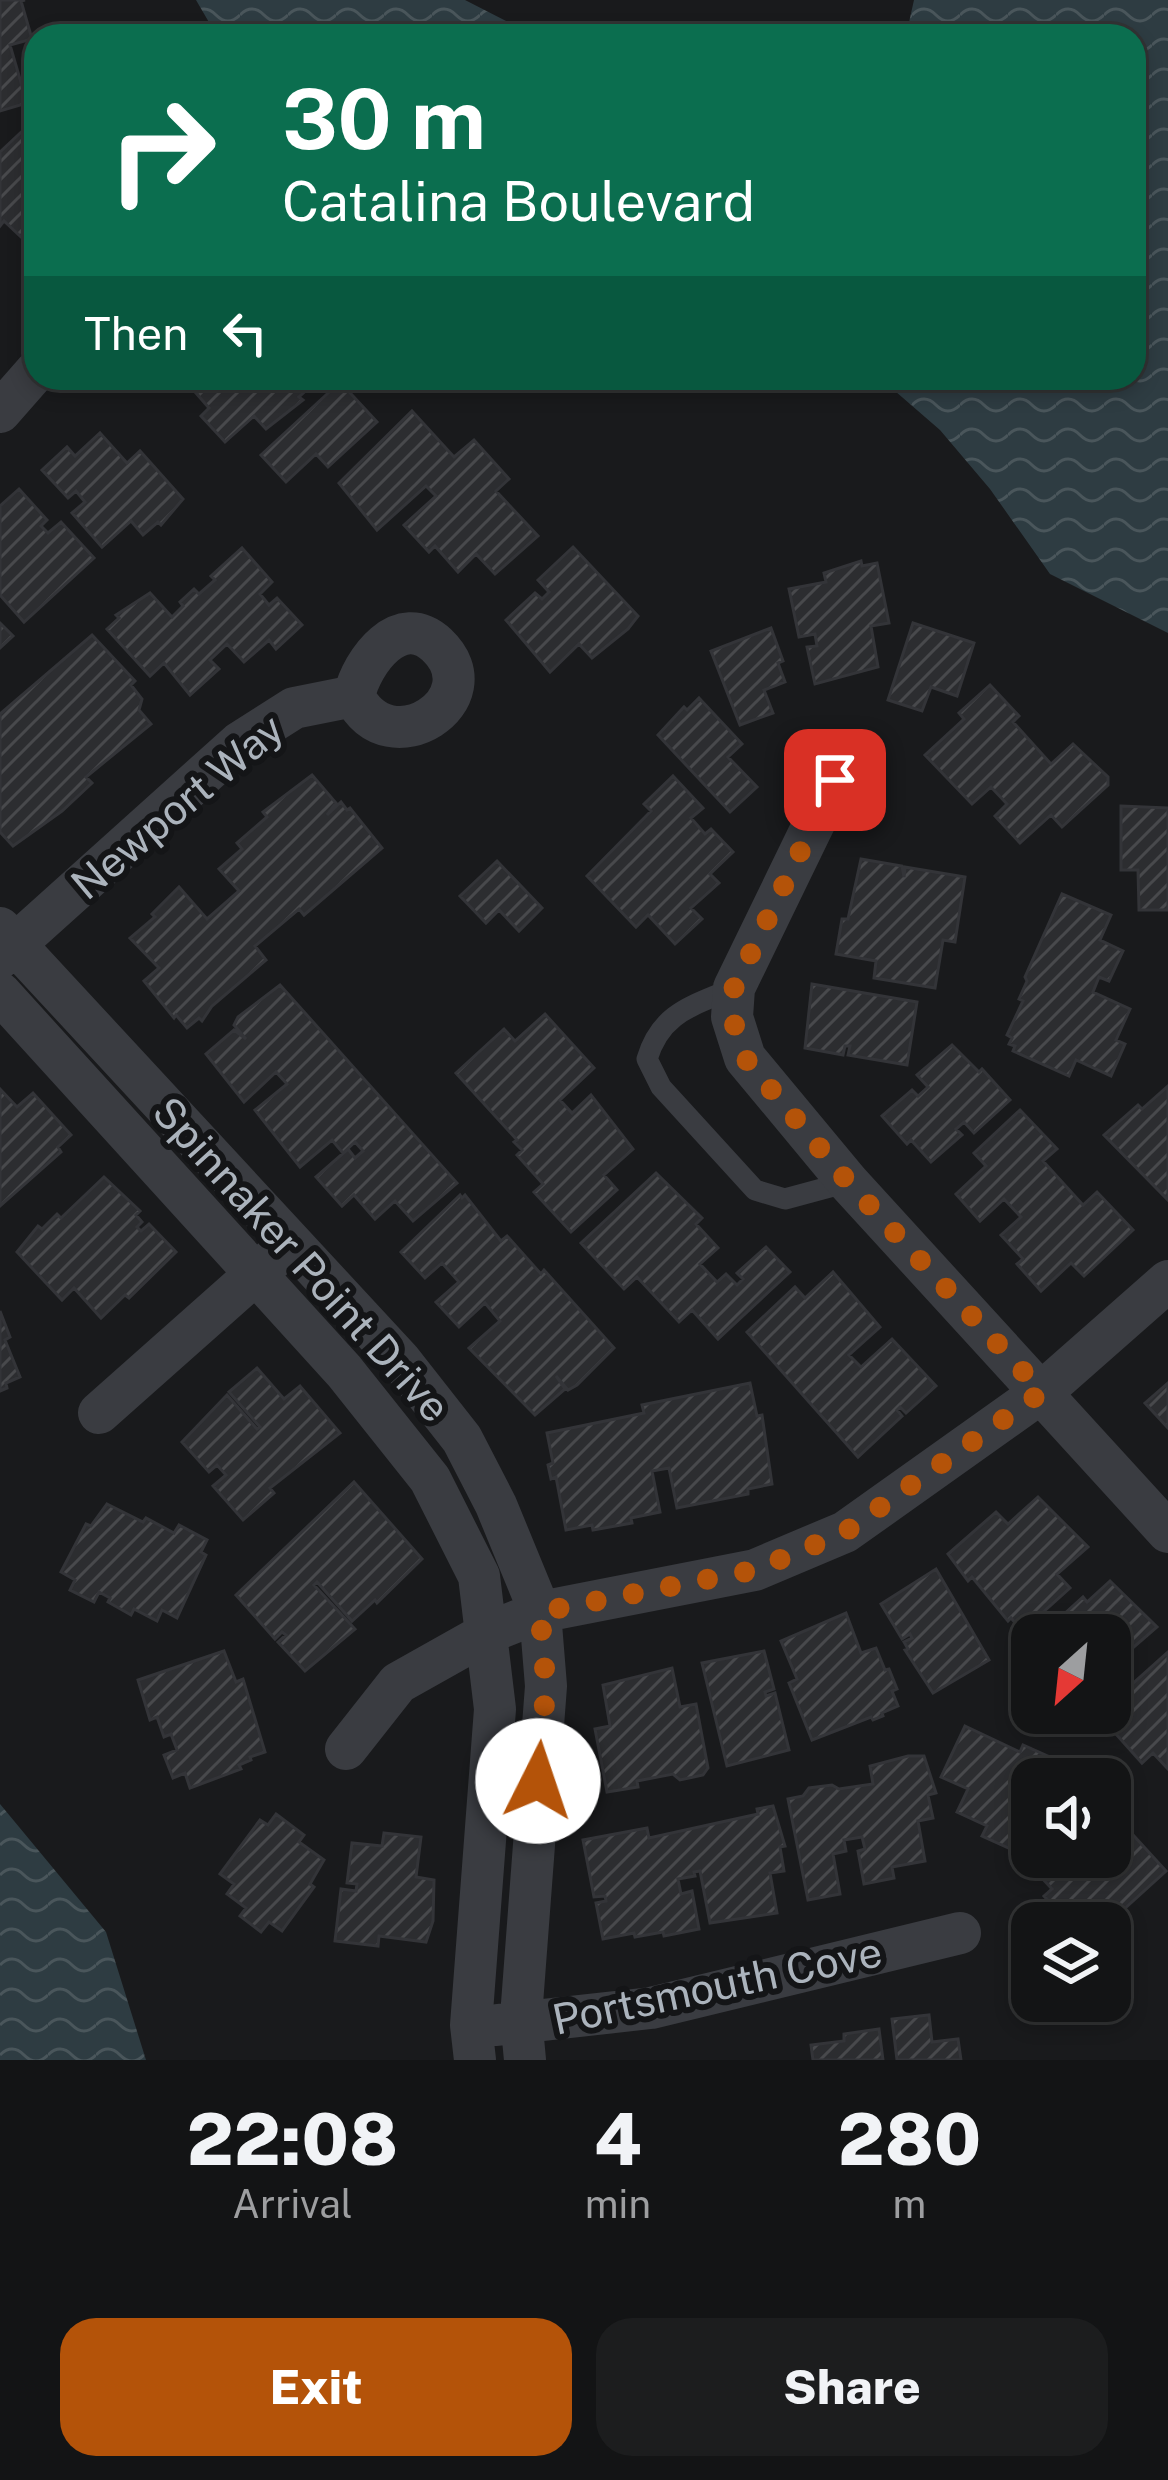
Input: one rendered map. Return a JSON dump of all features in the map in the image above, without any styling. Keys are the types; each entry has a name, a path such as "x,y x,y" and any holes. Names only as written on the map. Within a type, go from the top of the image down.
{"street":[{"path":"0,412 24,385"},
{"name":"Newport Way","path":"5,944 239,743 294,708 353,697"},
{"path":"835,780 734,988 732,1017 745,1058 848,1182 1168,1532"},
{"name":"Spinnaker Point Drive","path":"5,944 400,1360 462,1439 496,1504 540,1612 546,1686 523,2042"},
{"name":"Spinnaker Point Drive","path":"0,993 344,1371 430,1479 479,1576 495,1709 473,2042"},
{"path":"99,1413 291,1243"},
{"path":"346,1749 398,1683 487,1633 540,1612 755,1570 845,1532 1042,1392 1168,1281"},
{"name":"Portsmouth Cove","path":"473,2042 523,2042 960,1933"}],"lane":[{"path":"734,988 685,1009 655,1033 647,1059 661,1087 755,1190 785,1199 848,1182"}],"water":[{"path":"196,0 465,0 508,22 536,24 210,24"},
{"path":"914,0 1168,0 1168,633 1050,574 990,489 940,430 894,390 1146,390 1146,24 909,24"},
{"path":"0,1804 106,1932 146,2060 0,2060"}],"building":[{"path":"0,0 25,0 21,1 28,24 24,41 10,45 24,104 0,111"},
{"path":"24,129 24,240 4,221 0,226 0,152"},
{"path":"193,390 307,390 299,397 303,400 266,429 254,416 225,442 201,416 209,408"},
{"path":"331,390 347,390 377,422 328,467 316,454 286,482 261,455"},
{"path":"412,411 454,457 474,440 509,479 496,491 538,536 495,574 476,554 458,572 435,546 429,552 404,525 436,496 426,486 377,530 339,483"},
{"path":"100,433 127,463 140,451 183,499 161,525 158,522 143,535 131,521 102,547 72,513 85,502 76,491 68,498 42,470 67,447 75,456"},
{"path":"19,489 47,520 41,526 48,533 61,522 94,558 24,622 0,595 0,506"},
{"path":"573,547 638,616 592,658 579,644 550,672 506,620 535,593 542,599 549,592 538,580"},
{"path":"242,548 272,582 260,594 269,605 277,598 302,625 276,649 269,640 244,662 227,644 210,660 219,669 190,695 164,663 150,676 107,629 119,618 116,615 150,593 172,617 183,606 180,602 194,589 199,594"},
{"path":"861,561 862,566 877,563 889,623 871,626 878,667 815,684 807,647 817,646 815,634 799,637 789,589 826,582 824,573"},
{"path":"0,623 13,636 0,648"},
{"path":"913,623 974,643 957,696 931,687 922,711 888,700"},
{"path":"771,628 785,682 764,690 773,713 740,725 711,651"},
{"path":"92,635 135,681 131,685 142,699 139,710 151,724 86,777 92,783 62,811 13,846 0,832 0,714"},
{"path":"990,685 1019,716 1013,722 1051,764 1073,744 1108,777 1108,785 1062,827 1051,815 1020,843 995,816 1007,804 991,787 972,804 925,755 964,719 959,713"},
{"path":"699,698 742,744 728,757 757,787 730,812 658,735"},
{"path":"312,775 336,803 327,815 341,802 382,848 304,915 299,909 255,946 266,960 212,1006 202,1021 199,1018 187,1028 144,981 159,968 130,938 179,887 207,919 239,891 219,869 242,849 237,843 267,817 263,812"},
{"path":"673,776 703,808 691,818 705,834 711,829 733,852 710,874 719,883 691,908 702,919 675,944 648,915 636,927 587,876 651,811 644,804"},
{"path":"1121,806 1168,808 1168,910 1139,910 1138,870 1121,870"},
{"path":"861,859 902,866 904,877 905,867 965,877 955,942 943,940 935,988 874,978 876,961 836,954"},
{"path":"497,861 542,908 519,931 499,910 486,923 460,896"},
{"path":"1062,894 1111,915 1100,940 1123,951 1109,981 1099,977 1093,992 1130,1009 1116,1040 1125,1044 1111,1076 1076,1060 1069,1076 1013,1051 1015,1046 1009,1044 1012,1038 1007,1035 1023,1001 1019,999 1025,977"},
{"path":"812,984 917,1002 907,1065 848,1055 850,1046 845,1046 843,1055 805,1048"},
{"path":"280,985 457,1183 413,1221 395,1201 375,1219 354,1195 342,1206 316,1177 348,1149 355,1158 363,1151 355,1142 343,1153 332,1140 300,1167 255,1110 287,1084 276,1072 244,1102 206,1054 234,1030 246,1039 234,1025 238,1017"},
{"path":"545,1014 594,1068 560,1100 572,1113 591,1095 633,1149 604,1175 617,1190 571,1232 534,1192 543,1184 517,1155 522,1150 517,1140 456,1073 504,1029 515,1041"},
{"path":"952,1045 1010,1100 974,1133 964,1122 956,1129 962,1135 931,1162 882,1116 912,1090 918,1096 928,1087 917,1075"},
{"path":"1168,1086 1168,1200 1104,1135"},
{"path":"0,1089 17,1107 33,1093 71,1135 58,1147 61,1152 0,1206"},
{"path":"1020,1110 1057,1149 1043,1161 1083,1205 1097,1192 1133,1230 1084,1276 1071,1263 1041,1291 1017,1264 1023,1259 1001,1235 1021,1217 1004,1199 980,1221 956,1194 986,1166 974,1153"},
{"path":"656,1173 702,1218 696,1224 718,1248 700,1264 717,1282 726,1274 737,1285 743,1279 737,1273 766,1247 790,1272 718,1339 692,1310 679,1322 637,1277 624,1289 581,1243"},
{"path":"104,1177 140,1211 136,1215 142,1222 137,1227 141,1231 149,1224 176,1252 101,1318 74,1288 62,1300 17,1252 38,1226 42,1229 57,1214 61,1218"},
{"path":"465,1195 501,1241 507,1236 541,1274 544,1270 614,1348 568,1390 556,1376 565,1389 535,1415 469,1348 500,1321 485,1303 459,1327 436,1302 459,1282 442,1263 425,1278 401,1252"},
{"path":"833,1272 880,1327 849,1355 861,1367 892,1339 936,1386 906,1413 900,1407 902,1416 858,1457 747,1332 795,1287 805,1298"},
{"path":"0,1311 10,1337 5,1340 20,1377 0,1391"},
{"path":"257,1368 284,1399 300,1386 340,1433 270,1488 274,1493 243,1520 213,1486 226,1475 217,1465 209,1472 182,1442 227,1395 260,1427 229,1392"},
{"path":"750,1383 757,1416 762,1415 772,1484 748,1489 748,1494 677,1508 669,1468 652,1471 660,1512 631,1518 632,1523 566,1530 556,1477 551,1479 548,1465 553,1463 547,1433 644,1413 642,1405"},
{"path":"1168,1383 1168,1428 1145,1403"},
{"path":"354,1482 422,1559 352,1621 317,1582 314,1585 355,1629 305,1671 278,1642 286,1635 282,1632 275,1639 236,1595"},
{"path":"1038,1497 1088,1547 1057,1574 1070,1588 1041,1614 1011,1614 1008,1621 948,1554 996,1512 1008,1524"},
{"path":"107,1504 143,1522 146,1518 174,1533 179,1525 207,1540 201,1552 206,1555 177,1618 162,1610 157,1621 134,1609 131,1615 99,1592 94,1602 70,1590 75,1580 61,1572 86,1524 91,1526"},
{"path":"936,1569 989,1660 933,1693 905,1650 910,1634 902,1639 881,1604"},
{"path":"1110,1581 1157,1627 1131,1649 1131,1614 1064,1614 1083,1597 1087,1602"},
{"path":"846,1613 861,1653 876,1648 885,1670 889,1669 898,1706 873,1720 812,1740 789,1683 797,1679 781,1641"},
{"path":"224,1651 236,1682 243,1679 265,1752 250,1757 239,1765 241,1769 190,1788 185,1773 173,1778 164,1755 177,1750 171,1734 164,1737 157,1717 150,1720 138,1680"},
{"path":"764,1651 774,1689 765,1692 766,1696 775,1693 789,1750 727,1766 702,1663"},
{"path":"1168,1652 1168,1769 1153,1753 1142,1763 1116,1734 1131,1734 1131,1685"},
{"path":"672,1668 680,1707 696,1704 708,1768 703,1775 680,1780 673,1774 607,1792 595,1729 610,1726 603,1685"},
{"path":"965,1726 1020,1752 1023,1745 1052,1758 1011,1758 1011,1849 982,1836 987,1826 957,1812 968,1789 941,1777"},
{"path":"924,1756 936,1793 928,1795 933,1818 918,1821 925,1861 892,1867 894,1878 864,1884 858,1851 865,1849 862,1837 844,1840 846,1851 833,1854 840,1894 808,1900 788,1799 803,1796 809,1788 873,1784 870,1766"},
{"path":"773,1806 785,1846 780,1847 784,1871 770,1873 777,1913 710,1923 700,1871 678,1879 681,1894 692,1891 699,1929 603,1939 596,1903 606,1901 605,1896 594,1897 583,1840 647,1828 649,1838 758,1814 757,1809"},
{"path":"276,1814 304,1835 299,1842 324,1860 310,1884 314,1887 282,1931 269,1922 261,1932 240,1916 246,1908 227,1894 234,1884 220,1874 260,1820 268,1825"},
{"path":"384,1833 421,1837 416,1877 434,1880 433,1921 426,1942 379,1936 378,1946 335,1941 341,1889 356,1891 357,1884 347,1883 352,1843 382,1846"},
{"path":"1131,1833 1166,1871 1131,1903 1050,1902 1044,1896 1052,1889 1042,1878 1131,1878"},
{"path":"929,2015 932,2042 958,2039 961,2060 897,2060 892,2019"},
{"path":"879,2029 883,2060 813,2060 811,2045 844,2041 844,2034"}],"route":[{"path":"538,1781 546,1686 540,1612 755,1570 845,1532 1042,1392 848,1182 745,1058 732,1017 734,988 835,780"}]}
